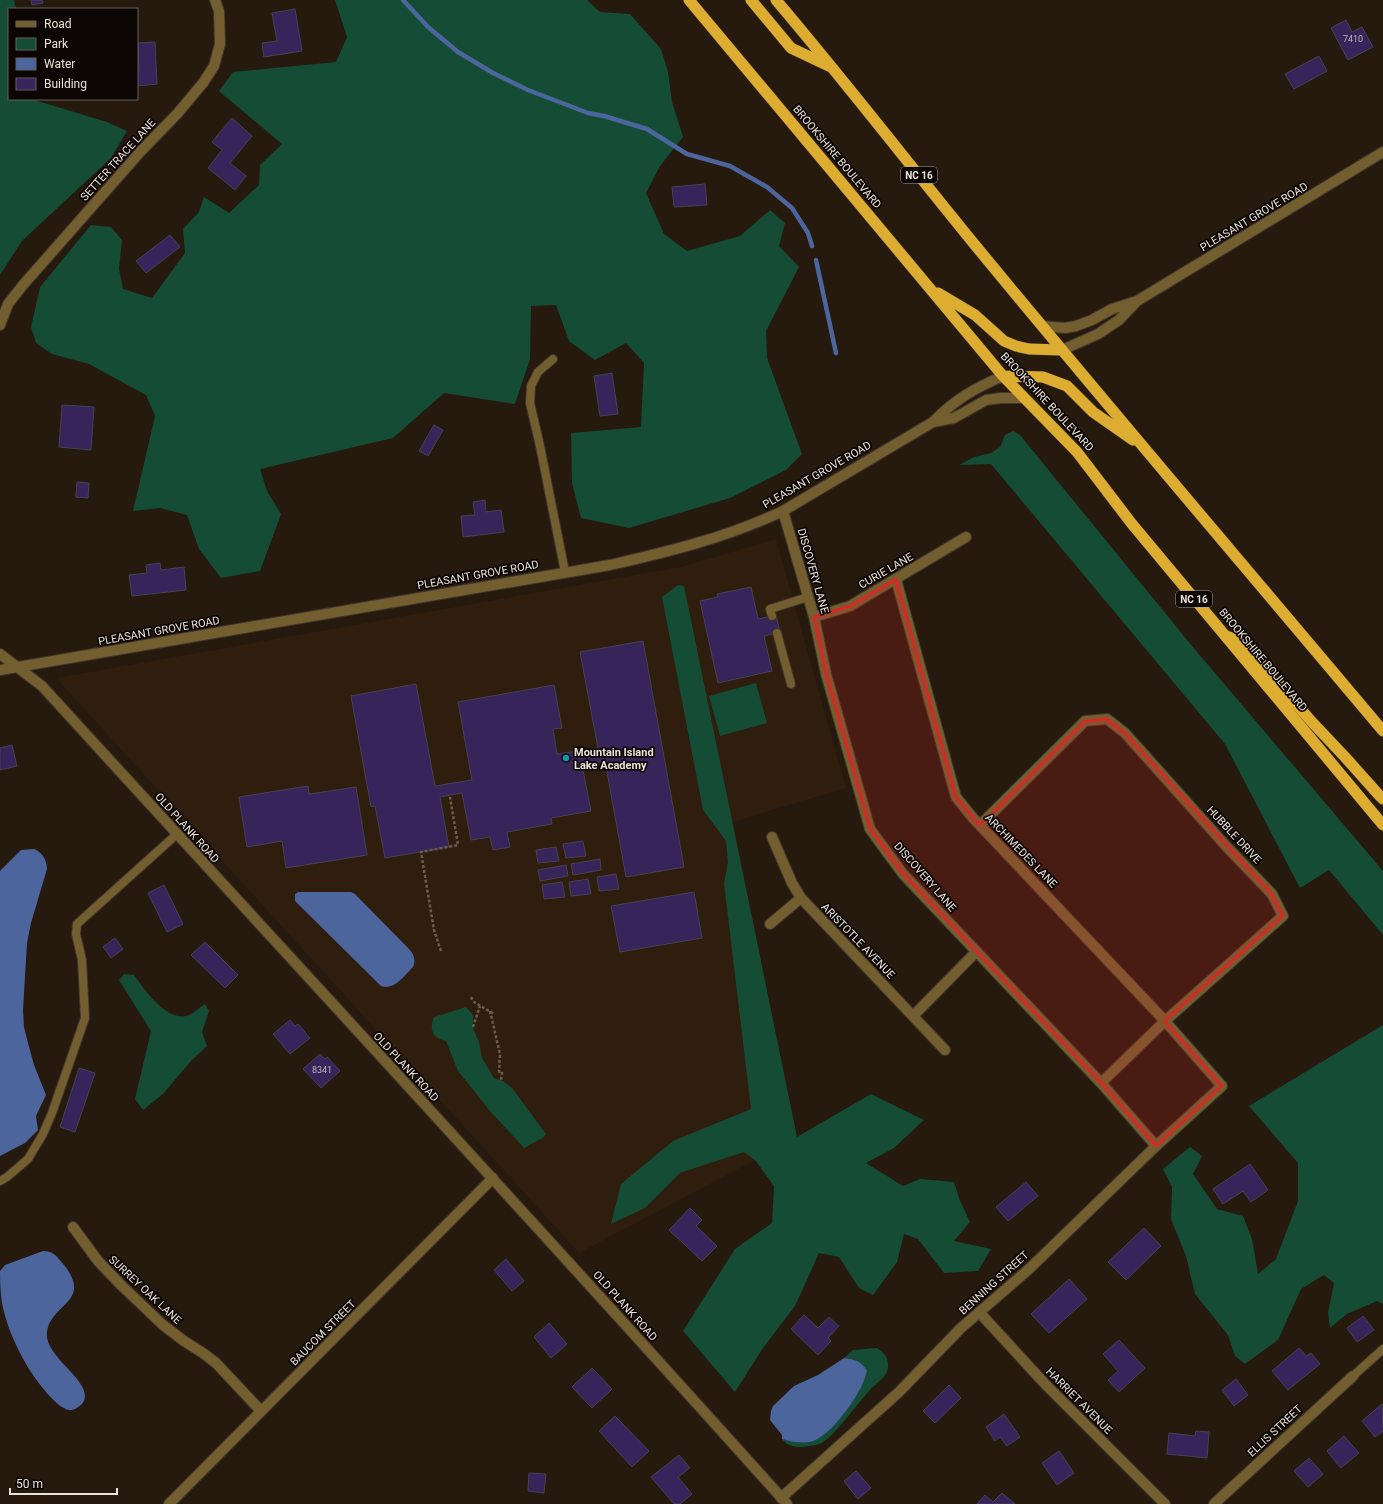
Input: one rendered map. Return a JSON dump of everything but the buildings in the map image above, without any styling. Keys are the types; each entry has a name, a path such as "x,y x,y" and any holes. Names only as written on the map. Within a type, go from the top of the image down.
{"highway":[{"name":"BROOKSHIRE BOULEVARD","path":"689,0 1003,376 1077,452 1132,524 1383,825"},
{"path":"751,0 791,48 835,70"},
{"name":"NC 16","path":"776,0 835,70 973,243 1383,731"},
{"path":"930,289 975,315 994,333 1010,344 1028,349 1062,350"},
{"path":"1003,376 1043,377 1067,386 1093,412 1146,449"},
{"path":"1226,636 1243,642 1315,726 1383,798"}],"street":[{"name":"SETTER TRACE LANE","path":"0,325 8,304 23,285 203,83 214,66 220,44 219,11 215,0"},
{"name":"PLEASANT GROVE ROAD","path":"1042,326 1065,328 1076,326 1092,320 1112,309 1137,301 1383,152"},
{"name":"PLEASANT GROVE ROAD","path":"1062,350 1103,330 1119,320 1137,301"},
{"name":"PLEASANT GROVE ROAD","path":"0,670 610,565 717,538 757,523 783,510 933,422 948,407 980,386 1003,376"},
{"name":"PLEASANT GROVE ROAD","path":"933,422 954,418 986,400 1001,398 1024,398"},
{"name":"DISCOVERY LANE","path":"783,510 814,617 826,674 870,829 904,874 1101,1083 1156,1146"},
{"name":"CURIE LANE","path":"814,617 850,606 966,537"},
{"name":"ARCHIMEDES LANE","path":"896,579 956,797 980,825 1165,1021 1222,1086"},
{"name":"OLD PLANK ROAD","path":"0,654 42,686 493,1178 784,1501"},
{"name":"HUBBLE DRIVE","path":"980,825 1085,721 1107,719 1126,732 1226,846 1272,894 1283,916 1165,1021 1101,1083"},
{"name":"ARISTOTLE AVENUE","path":"772,837 792,882 801,898 914,1015 945,1050"},
{"path":"770,924 801,898"},
{"path":"914,1015 976,952"},
{"name":"BENNING STREET","path":"784,1501 900,1392 961,1328 1029,1269 1156,1146 1222,1086"},
{"name":"BAUCOM STREET","path":"169,1504 493,1178"},
{"name":"SURREY OAK LANE","path":"73,1227 98,1261 122,1286 163,1326 216,1363 261,1411"},
{"name":"HARRIET AVENUE","path":"979,1312 1046,1385 1165,1504"},
{"name":"ELLIS STREET","path":"1214,1504 1353,1376"}],"lane":[{"path":"553,359 538,372 531,386 530,404 540,446 565,572"},
{"path":"772,616 770,609 808,598"},
{"path":"777,633 791,684"},
{"path":"0,1181 28,1159 42,1134 52,1113 85,1018 82,960 76,934 77,924 177,834"},
{"path":"1353,1376 1383,1349"}],"path":[{"path":"441,952 434,930 421,852 458,846 450,797"},
{"path":"472,996 474,1002 494,1014"},
{"path":"473,1027 480,1006"},
{"path":"490,1011 500,1054 499,1073 502,1073 501,1080"}],"highlighted area":[{"path":"896,579 956,797 980,825 1085,721 1107,719 1125,733 1272,894 1283,916 1165,1021 1222,1086 1156,1146 1101,1083 903,874 870,829 826,674 814,617 850,606"}],"shaded area":[{"path":"776,539 846,788 733,822 797,1138 579,1253 56,678 680,567"}],"green space":[{"path":"0,0 14,0 16,8 8,8 8,100 34,100 107,122 127,131 111,158 22,241 0,275"},
{"path":"335,0 587,0 600,12 630,14 661,49 668,72 672,102 683,137 660,166 646,193 664,234 687,251 740,236 770,210 785,223 779,246 799,267 766,331 767,358 802,454 786,470 730,498 629,528 581,518 572,483 571,433 641,427 644,363 626,343 595,360 569,341 556,305 531,306 530,359 515,404 444,393 393,438 260,469 267,491 281,514 260,571 221,578 199,549 187,515 160,508 133,511 155,416 146,395 89,364 52,354 36,343 31,327 40,287 91,225 111,227 122,240 119,269 123,289 152,298 185,253 183,229 199,212 204,197 229,213 259,185 260,165 282,144 219,91 233,72 336,62 347,37"},
{"path":"1013,431 1020,435 1192,646 1383,871 1383,935 1329,870 1300,888 1225,744 991,464 959,465 974,457 991,453 1000,447 1005,435"},
{"path":"678,585 684,586 797,1137 871,1094 924,1120 894,1148 866,1163 903,1186 920,1179 954,1182 960,1201 970,1222 954,1241 991,1249 978,1271 944,1273 918,1239 904,1234 897,1262 873,1295 859,1288 839,1257 819,1253 795,1306 763,1348 735,1392 683,1331 735,1249 772,1223 774,1186 755,1160 744,1152 680,1173 645,1208 611,1224 621,1184 673,1141 751,1109 724,883 728,862 726,841 703,810 662,597"},
{"path":"756,683 767,723 720,736 709,696"},
{"path":"124,974 134,975 156,1003 171,1013 178,1016 186,1016 193,1013 205,1004 209,1011 202,1032 207,1046 191,1061 163,1094 143,1110 135,1099 151,1031 119,980"},
{"path":"466,1007 473,1015 473,1029 479,1042 482,1058 494,1078 503,1081 512,1088 546,1134 544,1137 524,1148 490,1111 458,1071 446,1041 441,1040 433,1033 432,1026 434,1017"},
{"path":"1383,1025 1383,1304 1377,1301 1347,1314 1330,1328 1328,1313 1334,1283 1324,1275 1301,1289 1278,1340 1245,1364 1235,1356 1228,1335 1195,1294 1186,1256 1171,1219 1172,1187 1163,1169 1190,1147 1202,1156 1193,1174 1217,1209 1243,1216 1252,1239 1258,1274 1276,1259 1298,1201 1298,1163 1249,1106"},
{"path":"877,1348 884,1353 887,1358 887,1371 828,1439 822,1443 814,1445 795,1447 782,1439 790,1441 826,1433 860,1390 854,1359 844,1358 853,1350"}],"water":[{"path":"34,849 44,857 47,869 31,923 27,943 23,1010 24,1027 28,1043 34,1065 46,1095 36,1116 38,1130 25,1143 0,1156 0,871 21,850"},
{"path":"298,892 351,892 355,894 410,950 414,958 413,967 395,984 386,987 381,986 295,901 295,894"},
{"path":"43,1251 53,1253 59,1259 72,1277 74,1287 68,1302 55,1314 50,1322 47,1332 48,1342 53,1351 83,1388 85,1396 82,1404 72,1410 64,1408 52,1399 32,1374 13,1338 3,1308 0,1271 5,1265"},
{"path":"844,1358 857,1361 867,1371 860,1389 845,1412 833,1427 813,1441 798,1442 782,1439 782,1435 770,1420 773,1406 794,1386 818,1375"}],"waterway":[{"path":"403,0 428,27 458,52 493,73 528,90 588,113 604,116 647,129 687,154 730,166 767,187 792,208 808,233 812,246"},
{"path":"816,260 836,353"}],"place":[{"name":"Mountain Island Lake Academy","path":"566,758"}]}
